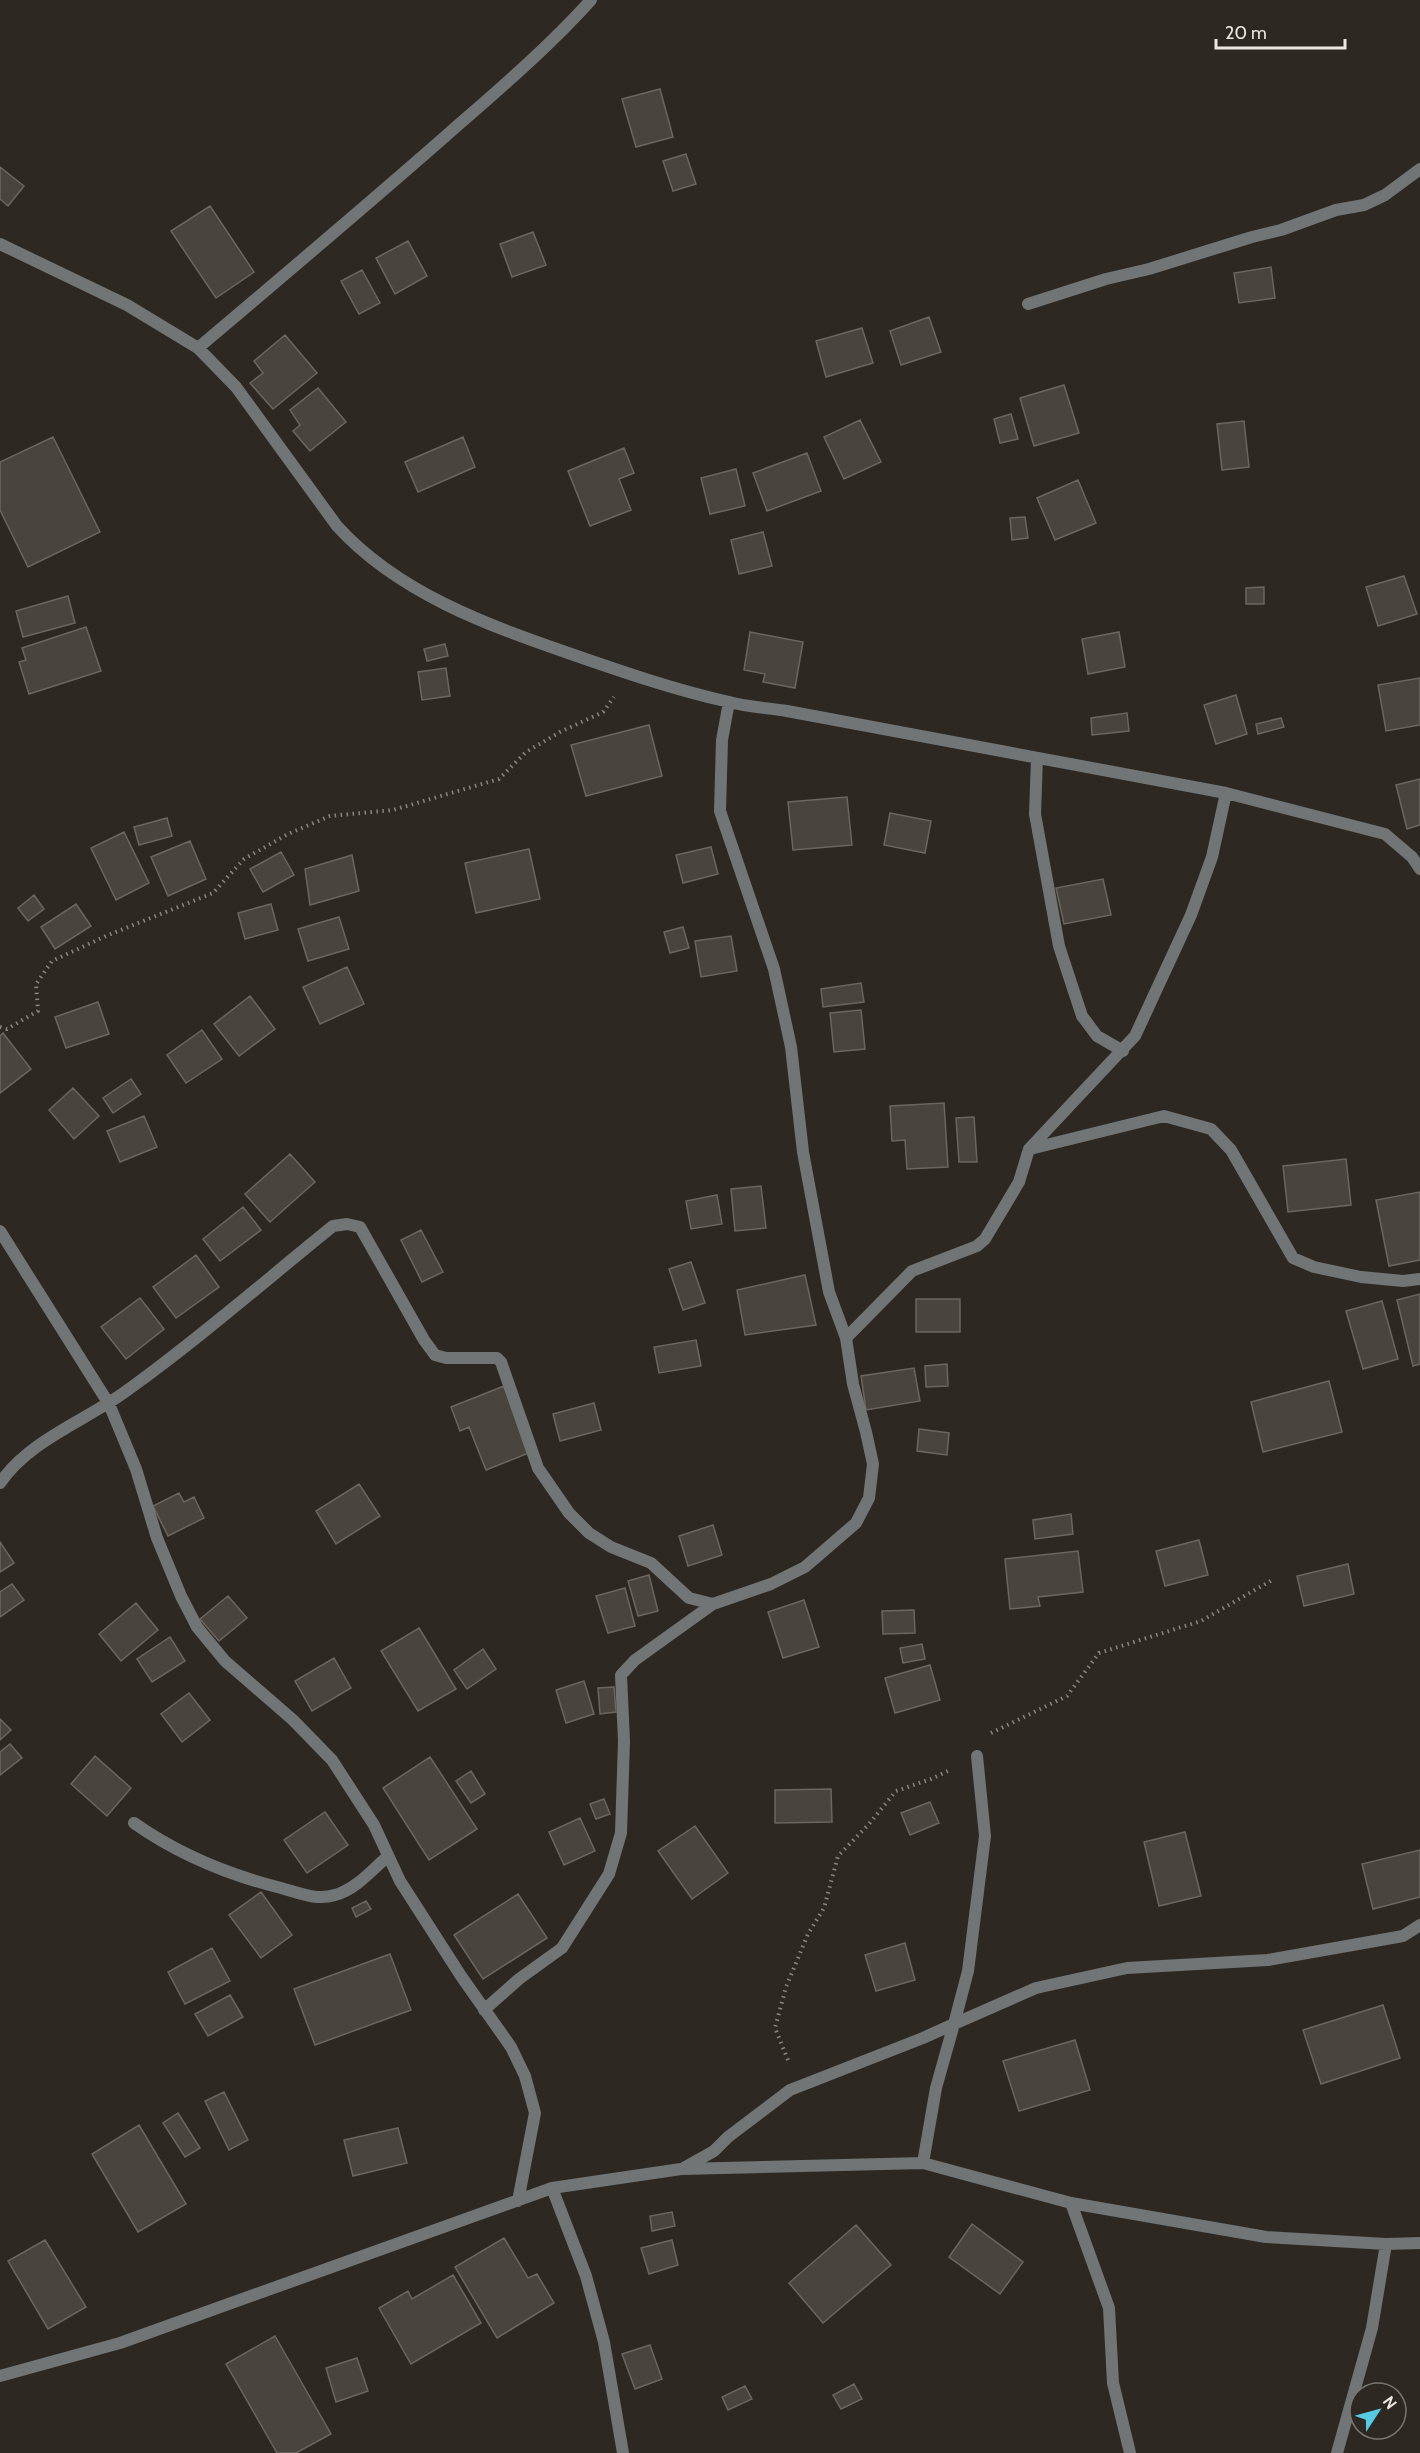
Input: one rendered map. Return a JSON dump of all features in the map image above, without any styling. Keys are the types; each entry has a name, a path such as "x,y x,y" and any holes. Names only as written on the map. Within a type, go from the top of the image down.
{"street":[{"path":"198,348 351,219 492,95 569,24 591,0"},
{"path":"1028,304 1106,279 1149,270 1252,237 1281,231 1336,210 1365,205 1385,195 1420,169"},
{"path":"0,244 127,305 198,348 236,387 337,526 354,545 373,561 425,595 481,620 630,674 729,702 1226,793 1385,834 1412,857 1420,869"},
{"path":"484,2010 519,1979 561,1948 609,1874 621,1833 624,1741 621,1675 635,1660 713,1604 771,1584 804,1568 856,1523 868,1498 873,1464 853,1384 846,1338 827,1282 803,1152 791,1047 774,969 720,812 722,740 729,702"},
{"path":"1037,758 1035,814 1059,945 1082,1016 1097,1036 1123,1051"},
{"path":"846,1338 912,1271 976,1246 985,1239 1019,1182 1029,1149 1135,1036 1191,915 1212,857 1226,793"},
{"path":"1029,1149 1164,1116 1211,1130 1231,1150 1293,1258 1314,1267 1361,1277 1403,1281 1420,1279"},
{"path":"0,1483 30,1452 109,1404 156,1370 333,1226 347,1224 360,1227 424,1340 435,1354 446,1358 497,1359 501,1362 538,1468 569,1513 589,1533 611,1547 651,1563 689,1598 713,1604"},
{"path":"0,1231 109,1404 136,1469 157,1538 181,1596 197,1627 225,1661 293,1720 332,1760 374,1825 400,1881 484,2010 511,2047 525,2076 535,2113 518,2201"},
{"path":"924,2163 936,2088 968,1971 985,1836 977,1756"},
{"path":"134,1823 160,1841 204,1863 312,1897 335,1895 353,1886 387,1857"},
{"path":"681,2169 714,2151 728,2137 790,2091 923,2038 1036,1988 1128,1968 1268,1960 1403,1936 1420,1925"},
{"path":"0,2376 120,2343 552,2188 681,2169 924,2163 1071,2203 1266,2237 1386,2244 1420,2243"},
{"path":"552,2188 586,2276 604,2342 623,2453"},
{"path":"1071,2203 1109,2308 1113,2383 1130,2453"},
{"path":"1337,2453 1372,2328 1386,2244"}],"path":[{"path":"0,1027 7,1029 38,1011 36,984 52,961 106,936 213,893 244,860 288,834 330,816 393,810 499,779 526,752 560,732 603,712 630,674"},
{"path":"790,2091 788,2055 775,2028 786,1987 803,1945 824,1908 838,1856 869,1824 896,1791 931,1779 977,1756 979,1743 994,1730 1067,1696 1099,1653 1201,1621 1274,1579"}],"building":[{"path":"660,89 673,137 636,147 622,99"},
{"path":"686,154 696,184 673,191 663,161"},
{"path":"0,167 24,186 8,206 0,199"},
{"path":"210,206 254,272 216,298 171,231"},
{"path":"533,232 546,265 512,277 500,244"},
{"path":"408,241 427,276 395,294 376,258"},
{"path":"1271,267 1275,298 1239,303 1234,273"},
{"path":"362,270 380,303 359,314 341,281"},
{"path":"929,317 941,352 901,365 890,331"},
{"path":"862,328 873,363 826,377 816,341"},
{"path":"285,335 317,373 273,409 250,383 263,373 254,361"},
{"path":"1064,385 1079,433 1034,446 1020,398"},
{"path":"318,388 346,422 310,451 293,431 300,425 290,410"},
{"path":"1011,414 1018,439 1000,443 994,419"},
{"path":"860,420 881,462 844,479 824,437"},
{"path":"1244,421 1249,467 1222,470 1217,424"},
{"path":"53,437 100,532 28,567 0,510 0,462"},
{"path":"463,437 475,467 418,492 405,462"},
{"path":"624,448 634,473 619,479 631,510 590,526 568,471"},
{"path":"807,453 821,491 767,511 753,473"},
{"path":"736,469 745,506 710,514 701,478"},
{"path":"1078,480 1096,523 1055,540 1037,498"},
{"path":"1025,517 1028,538 1012,540 1010,518"},
{"path":"763,532 772,566 739,574 731,540"},
{"path":"1404,576 1417,614 1378,626 1366,587"},
{"path":"1264,587 1264,604 1246,604 1246,588"},
{"path":"68,596 75,623 23,637 16,611"},
{"path":"86,627 101,671 29,694 19,662 26,660 22,648"},
{"path":"750,632 803,642 795,688 763,682 765,674 744,670"},
{"path":"1119,632 1125,667 1088,674 1082,639"},
{"path":"445,644 448,656 427,661 424,649"},
{"path":"446,668 450,696 422,700 418,672"},
{"path":"1420,678 1420,725 1386,731 1378,685"},
{"path":"1236,695 1247,734 1216,744 1204,705"},
{"path":"1127,713 1129,731 1092,735 1091,718"},
{"path":"1281,718 1284,727 1258,734 1256,724"},
{"path":"649,725 662,776 586,796 571,745"},
{"path":"1420,779 1420,825 1407,829 1396,785"},
{"path":"847,797 852,845 793,850 788,802"},
{"path":"890,813 931,821 925,853 884,845"},
{"path":"167,818 172,836 139,845 134,827"},
{"path":"124,832 149,883 116,900 91,848"},
{"path":"190,841 206,879 168,896 151,857"},
{"path":"711,847 718,874 683,883 676,855"},
{"path":"529,849 540,899 476,913 465,863"},
{"path":"281,852 294,875 263,892 250,869"},
{"path":"352,855 359,891 310,905 305,869"},
{"path":"1103,879 1111,915 1064,924 1056,888"},
{"path":"34,895 44,909 28,921 18,908"},
{"path":"76,904 91,926 55,949 41,927"},
{"path":"271,904 278,930 245,939 238,913"},
{"path":"339,917 349,949 308,961 298,929"},
{"path":"683,927 689,948 670,953 664,932"},
{"path":"731,936 737,971 701,977 695,941"},
{"path":"347,967 364,1004 320,1024 303,987"},
{"path":"861,983 864,1002 823,1007 821,989"},
{"path":"250,996 275,1029 239,1056 214,1024"},
{"path":"98,1002 109,1034 66,1048 55,1017"},
{"path":"861,1010 865,1049 834,1052 830,1013"},
{"path":"202,1030 222,1059 186,1083 167,1055"},
{"path":"3,1033 31,1069 0,1093 0,1036"},
{"path":"131,1079 141,1094 113,1113 103,1098"},
{"path":"73,1088 99,1116 74,1139 49,1110"},
{"path":"944,1103 948,1167 907,1169 905,1140 892,1141 890,1106"},
{"path":"144,1116 157,1147 120,1162 107,1131"},
{"path":"974,1117 977,1162 959,1162 956,1118"},
{"path":"290,1154 315,1182 270,1222 245,1194"},
{"path":"1346,1159 1351,1205 1288,1212 1283,1166"},
{"path":"761,1186 766,1228 735,1231 731,1189"},
{"path":"1420,1192 1420,1260 1389,1266 1376,1200"},
{"path":"717,1195 722,1224 691,1229 686,1201"},
{"path":"243,1207 261,1230 220,1261 203,1239"},
{"path":"421,1230 443,1272 422,1282 401,1240"},
{"path":"196,1255 219,1287 176,1318 153,1287"},
{"path":"691,1262 705,1303 683,1310 669,1269"},
{"path":"805,1275 816,1325 745,1335 737,1290"},
{"path":"1420,1294 1420,1364 1413,1366 1397,1300"},
{"path":"140,1298 164,1329 126,1359 101,1327"},
{"path":"916,1299 960,1299 960,1332 916,1332"},
{"path":"1382,1301 1398,1359 1363,1369 1346,1311"},
{"path":"696,1340 701,1366 659,1373 654,1347"},
{"path":"947,1364 948,1386 926,1387 925,1366"},
{"path":"914,1368 920,1401 866,1410 861,1376"},
{"path":"1329,1381 1342,1432 1263,1452 1251,1402"},
{"path":"504,1386 531,1452 486,1470 469,1427 460,1431 451,1407"},
{"path":"594,1403 601,1430 560,1441 553,1414"},
{"path":"919,1429 949,1433 947,1455 917,1451"},
{"path":"359,1484 380,1516 336,1544 316,1511"},
{"path":"179,1493 184,1502 194,1497 204,1518 168,1536 153,1506"},
{"path":"1071,1514 1073,1534 1035,1539 1033,1520"},
{"path":"713,1525 722,1555 688,1566 679,1536"},
{"path":"1199,1540 1208,1575 1165,1586 1156,1551"},
{"path":"0,1542 14,1563 0,1572"},
{"path":"1078,1551 1083,1592 1038,1597 1040,1606 1010,1609 1005,1559"},
{"path":"1348,1564 1354,1594 1304,1606 1297,1576"},
{"path":"649,1575 658,1611 638,1616 628,1581"},
{"path":"12,1584 24,1600 0,1617 0,1592"},
{"path":"625,1588 635,1626 608,1633 596,1596"},
{"path":"228,1596 247,1618 219,1641 200,1619"},
{"path":"804,1600 819,1647 783,1658 768,1612"},
{"path":"136,1603 158,1630 121,1661 99,1634"},
{"path":"914,1610 915,1633 883,1634 882,1611"},
{"path":"419,1628 456,1689 418,1711 381,1651"},
{"path":"170,1637 185,1661 152,1682 137,1659"},
{"path":"922,1644 925,1659 903,1663 900,1648"},
{"path":"483,1649 496,1669 467,1689 454,1670"},
{"path":"334,1658 351,1688 312,1711 295,1681"},
{"path":"930,1665 940,1700 895,1713 885,1678"},
{"path":"584,1681 594,1714 566,1723 556,1690"},
{"path":"614,1687 616,1712 600,1714 598,1688"},
{"path":"189,1693 210,1720 182,1742 161,1714"},
{"path":"0,1719 11,1730 0,1740"},
{"path":"10,1744 22,1758 0,1775 0,1752"},
{"path":"95,1756 131,1788 107,1816 71,1784"},
{"path":"430,1757 477,1829 429,1860 383,1788"},
{"path":"471,1771 485,1794 471,1803 456,1781"},
{"path":"831,1789 832,1822 775,1823 775,1790"},
{"path":"604,1799 610,1814 596,1819 590,1804"},
{"path":"930,1802 939,1823 910,1835 901,1813"},
{"path":"325,1812 348,1845 307,1873 284,1840"},
{"path":"580,1818 595,1851 564,1865 549,1832"},
{"path":"695,1826 728,1873 692,1899 658,1851"},
{"path":"1185,1832 1201,1896 1159,1906 1144,1842"},
{"path":"1420,1850 1420,1897 1373,1909 1362,1864"},
{"path":"261,1892 292,1935 261,1958 229,1915"},
{"path":"518,1894 547,1938 483,1979 454,1935"},
{"path":"366,1901 371,1909 356,1917 352,1908"},
{"path":"905,1943 915,1980 876,1991 865,1955"},
{"path":"212,1948 230,1981 185,2004 168,1972"},
{"path":"390,1954 411,2010 315,2045 294,1989"},
{"path":"230,1995 243,2017 208,2036 195,2014"},
{"path":"1383,2005 1400,2058 1321,2084 1303,2030"},
{"path":"1075,2040 1090,2090 1019,2111 1003,2061"},
{"path":"224,2092 248,2140 229,2150 205,2101"},
{"path":"178,2113 200,2148 185,2157 163,2123"},
{"path":"139,2125 186,2204 138,2232 92,2154"},
{"path":"398,2128 407,2163 353,2176 344,2140"},
{"path":"672,2212 675,2226 652,2231 650,2216"},
{"path":"972,2224 1023,2262 1000,2294 949,2257"},
{"path":"856,2225 891,2265 823,2323 789,2283"},
{"path":"504,2238 528,2278 537,2274 554,2303 497,2338 455,2267"},
{"path":"45,2240 86,2307 48,2329 8,2261"},
{"path":"672,2240 678,2265 649,2274 641,2248"},
{"path":"453,2275 481,2323 411,2364 379,2308 408,2291 412,2299"},
{"path":"275,2336 331,2434 296,2453 277,2453 226,2364"},
{"path":"650,2345 662,2379 635,2389 622,2354"},
{"path":"357,2358 368,2391 336,2402 326,2368"},
{"path":"854,2384 862,2399 841,2409 833,2395"},
{"path":"745,2386 752,2399 728,2410 722,2397"}]}
